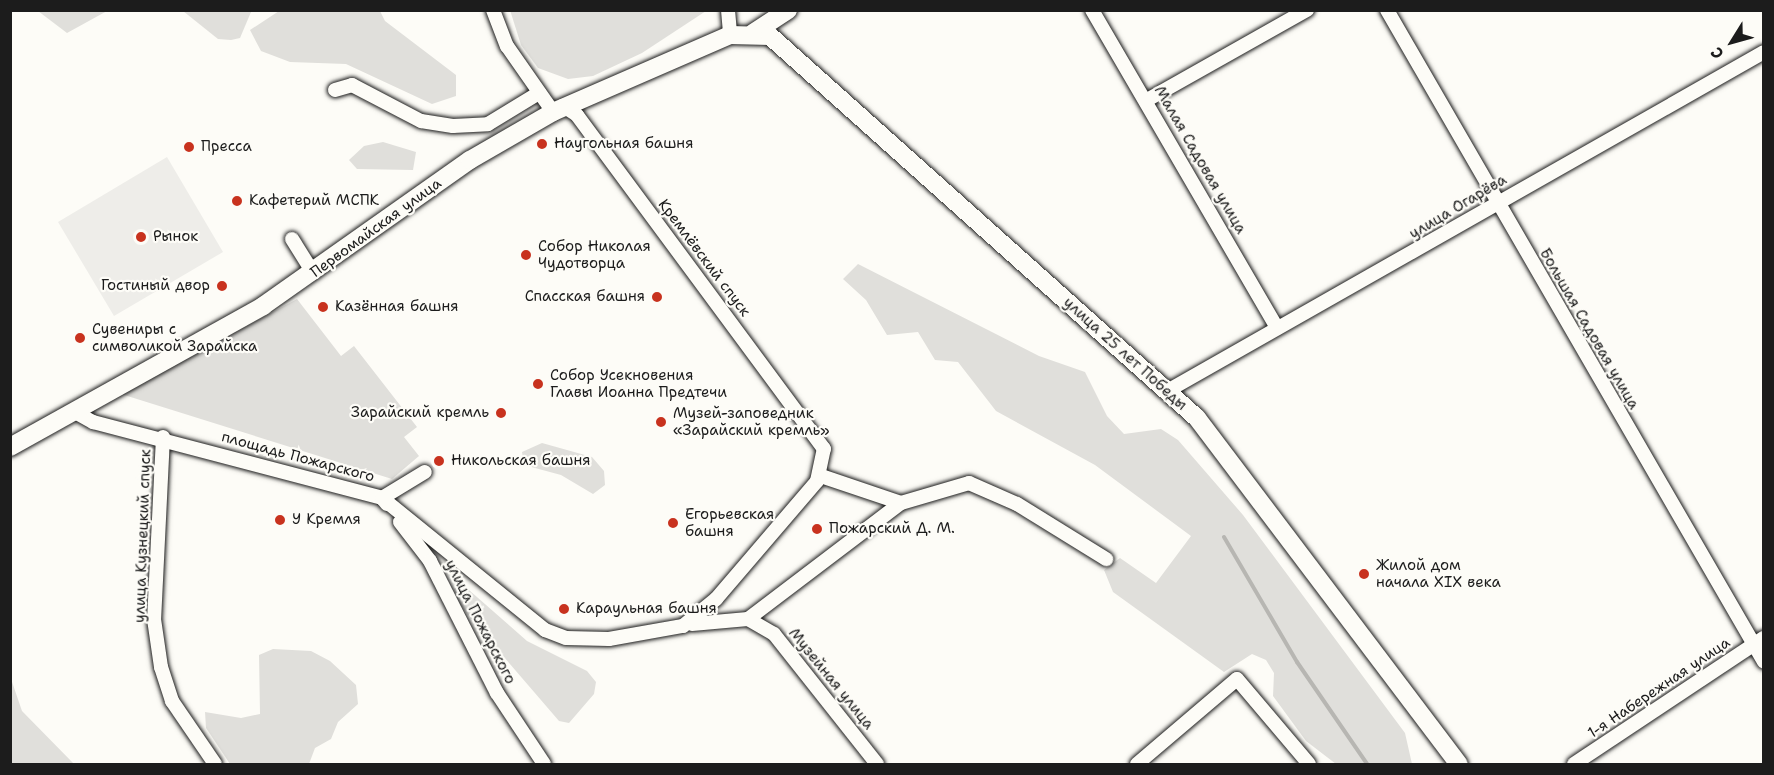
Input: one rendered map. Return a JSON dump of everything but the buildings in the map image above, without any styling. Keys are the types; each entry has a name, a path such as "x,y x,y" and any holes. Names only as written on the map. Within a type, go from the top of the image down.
{"main road":[{"path":"753,33 788,10"},
{"name":"Первомайская улица","path":"10,447 313,273 470,160 558,109 730,35 753,33"},
{"name":"улица 25 лет Победы","path":"753,33 770,36 794,53 978,225 1168,390 1248,483 1459,765"}],"street":[{"name":"Кремлёвский спуск","path":"493,10 507,46 539,93 558,109 577,115 814,433 824,449 821,476"},
{"path":"728,10 730,35"},
{"name":"Малая Садовая улица","path":"1092,10 1147,100 1277,328"},
{"path":"1147,100 1307,10"},
{"name":"Большая Садовая улица","path":"1387,10 1712,580 1759,641 1764,662"},
{"name":"улица Огарёва","path":"1168,390 1764,52"},
{"path":"335,90 352,85 421,121 453,126 488,124 539,93"},
{"path":"292,239 313,273"},
{"name":"площадь Пожарского","path":"74,411 93,422 163,437 382,498 545,630 566,638 609,639 683,626"},
{"name":"улица Кузнецкий спуск","path":"163,437 154,619 161,667 172,701 215,765"},
{"path":"382,498 425,472"},
{"path":"683,626 716,600 821,476 901,503"},
{"path":"683,626 748,619 901,503 969,483 1017,504 1106,559"},
{"name":"улица Пожарского","path":"382,498 430,561 498,693 544,765"},
{"name":"Музейная улица","path":"748,619 774,634 877,765"},
{"name":"1-я Набережная улица","path":"1574,765 1759,641"},
{"path":"1137,765 1237,679 1309,765"}],"shaded area":[{"path":"251,10 251,12 240,38 231,40 218,39 183,11"},
{"path":"510,10 706,11 642,53 593,76 568,79 538,68 521,45"},
{"path":"38,11 107,11 67,33"},
{"path":"279,11 380,11 385,21 456,75 456,96 432,104 346,64 290,62 261,51 250,30"},
{"path":"383,142 416,152 413,170 357,169 349,160 364,146"},
{"name":"Рынок","path":"167,157 223,252 114,316 58,222"},
{"path":"858,264 1039,356 1085,372 1107,416 1124,434 1161,429 1178,440 1243,515 1405,733 1412,764 1336,764 1306,741 1273,696 1274,673 1266,660 1252,654 1224,672 1113,592 1104,570 1120,558 1156,583 1191,536 1095,465 996,411 958,362 935,360 918,332 887,335 866,300 843,279"},
{"path":"297,299 341,356 354,346 417,427 404,437 419,456 392,479 121,394"},
{"path":"542,443 592,457 604,471 605,485 593,494 561,475 524,465 522,452"},
{"path":"461,583 527,641 587,671 596,682 594,694 569,723 559,721 467,614 456,598 454,589"},
{"path":"273,649 311,651 330,661 356,685 358,704 338,722 331,739 315,748 309,764 230,764 206,728 205,712 241,718 260,714 259,655"},
{"path":"10,676 22,711 74,764 11,764"}],"waterway":[{"path":"1224,537 1297,662 1367,764"}],"place":[{"name":"Наугольная башня","path":"542,144"},
{"name":"Пресса","path":"189,147"},
{"name":"Кафетерий МСПК","path":"237,201"},
{"name":"Рынок","path":"141,237"},
{"name":"Собор Николая Чудотворца","path":"526,255"},
{"name":"Гостиный двор","path":"222,286"},
{"name":"Спасская башня","path":"657,297"},
{"name":"Казённая башня","path":"323,307"},
{"name":"Сувениры с символикой Зарайска","path":"80,338"},
{"name":"Собор Усекновения Главы Иоанна Предтечи","path":"538,384"},
{"name":"Зарайский кремль","path":"501,413"},
{"name":"Музей-заповедник «Зарайский кремль»","path":"661,422"},
{"name":"Никольская башня","path":"439,461"},
{"name":"У Кремля","path":"280,520"},
{"name":"Егорьевская башня","path":"673,523"},
{"name":"Пожарский Д. М.","path":"817,529"},
{"name":"Жилой дом начала XIX века","path":"1364,574"},
{"name":"Караульная башня","path":"564,609"}]}
